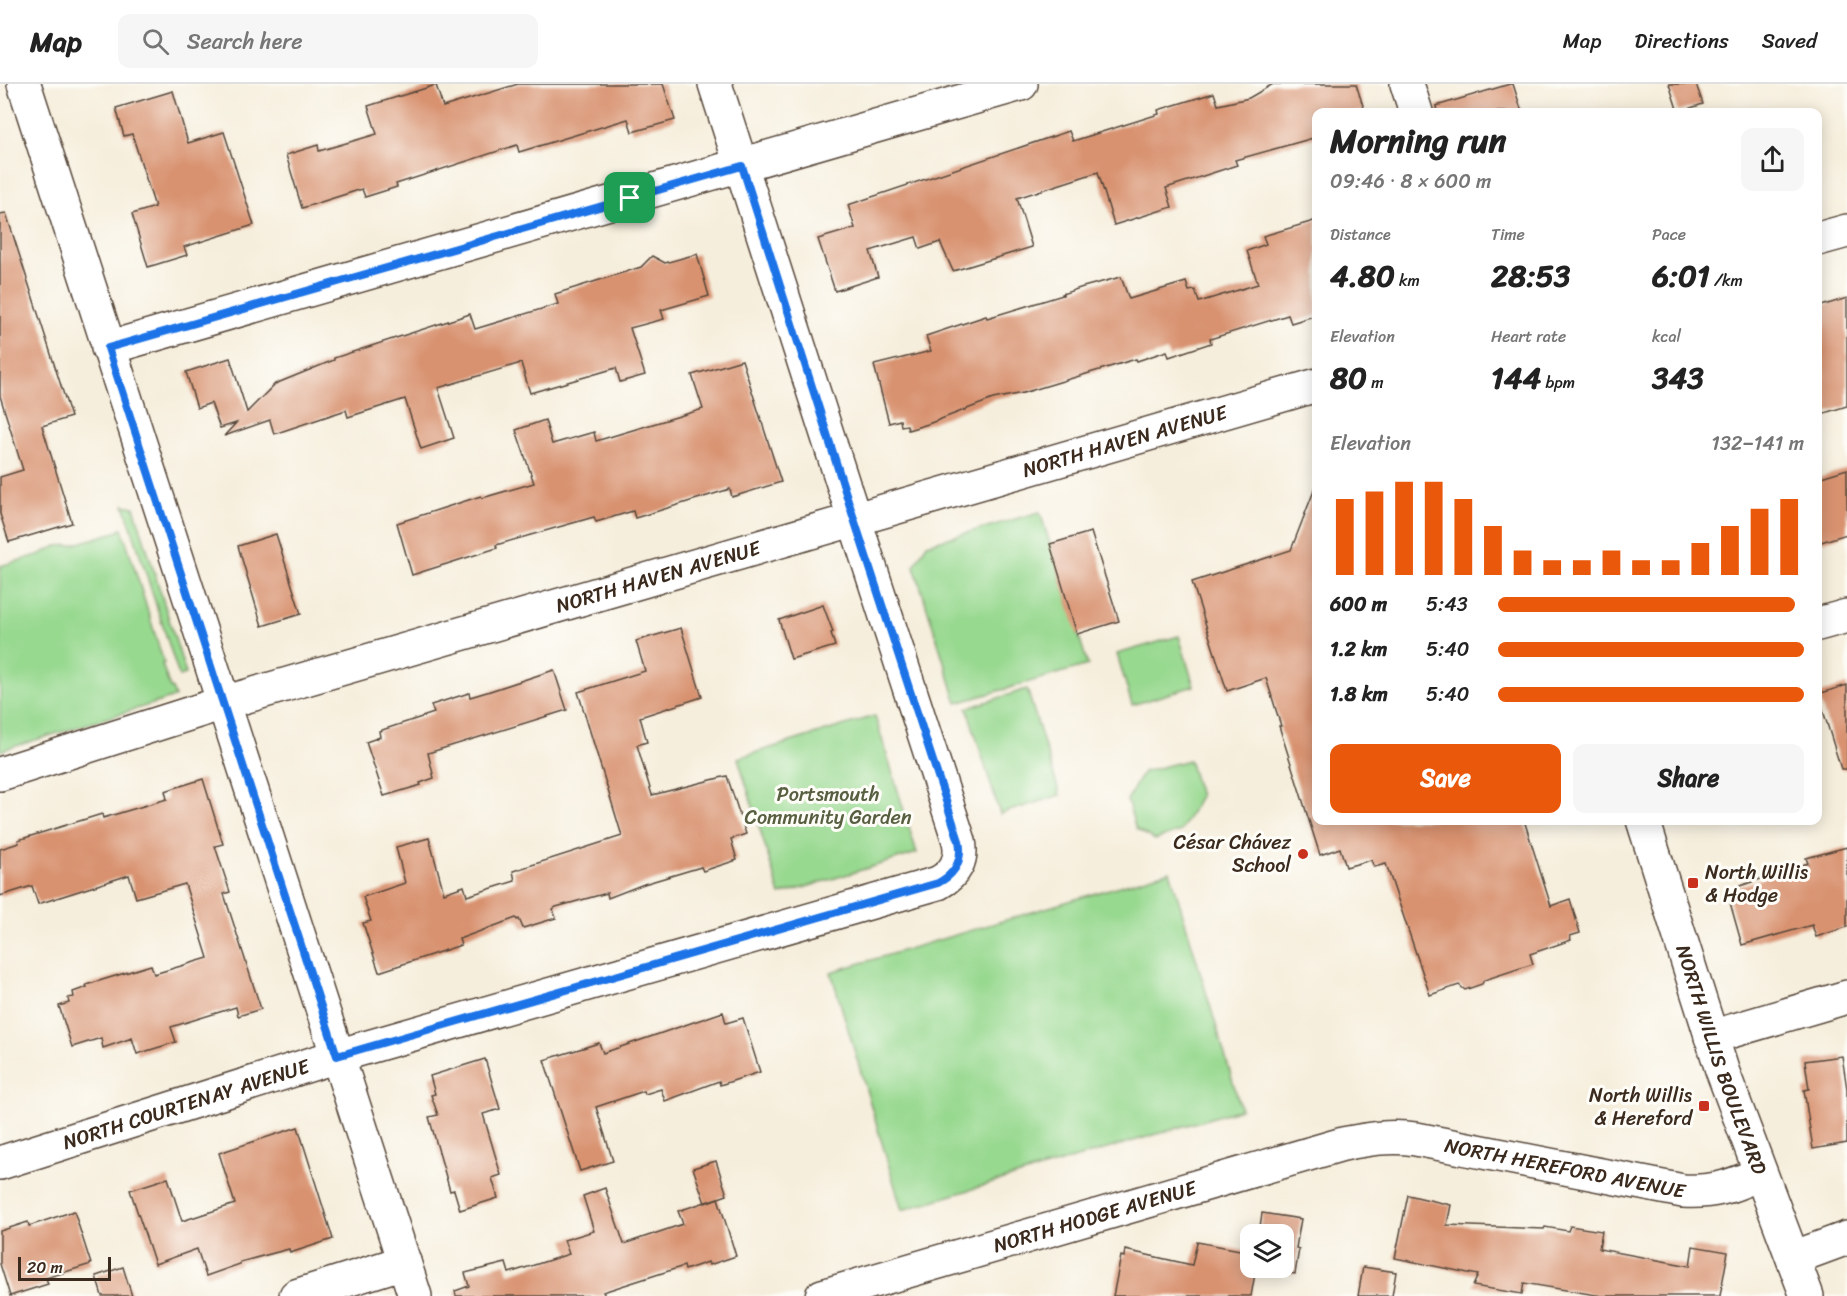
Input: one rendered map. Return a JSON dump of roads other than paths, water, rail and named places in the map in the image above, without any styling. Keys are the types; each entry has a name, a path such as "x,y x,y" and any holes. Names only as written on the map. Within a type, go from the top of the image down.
{"street":[{"path":"24,84 414,1296"},
{"path":"715,84 854,519"},
{"path":"108,348 1021,84"},
{"path":"1407,84 1415,108"},
{"path":"1822,238 1847,231"},
{"name":"NORTH HAVEN AVENUE","path":"0,774 223,703 1312,386"},
{"name":"NORTH COURTENAY AVENUE","path":"0,1163 337,1056 938,883 948,878 955,870 961,850 959,841 854,519"},
{"path":"1822,623 1847,616"},
{"name":"NORTH WILLIS BOULEVARD","path":"1645,825 1711,1037 1807,1296"},
{"path":"1711,1037 1847,997"},
{"name":"NORTH HEREFORD AVENUE","path":"1367,1139 1394,1136 1416,1139 1683,1191 1706,1192 1738,1184 1760,1174"},
{"name":"NORTH HODGE AVENUE","path":"822,1296 1343,1144 1367,1139"},
{"path":"1793,1258 1847,1238"},
{"path":"296,1296 404,1262"}],"place":[{"name":"César Chávez School","path":"1303,854"},
{"name":"North Willis & Hodge","path":"1693,883"},
{"name":"North Willis & Hereford","path":"1704,1106"}],"park label":[{"name":"Portsmouth Community Garden","path":"828,806"}]}
